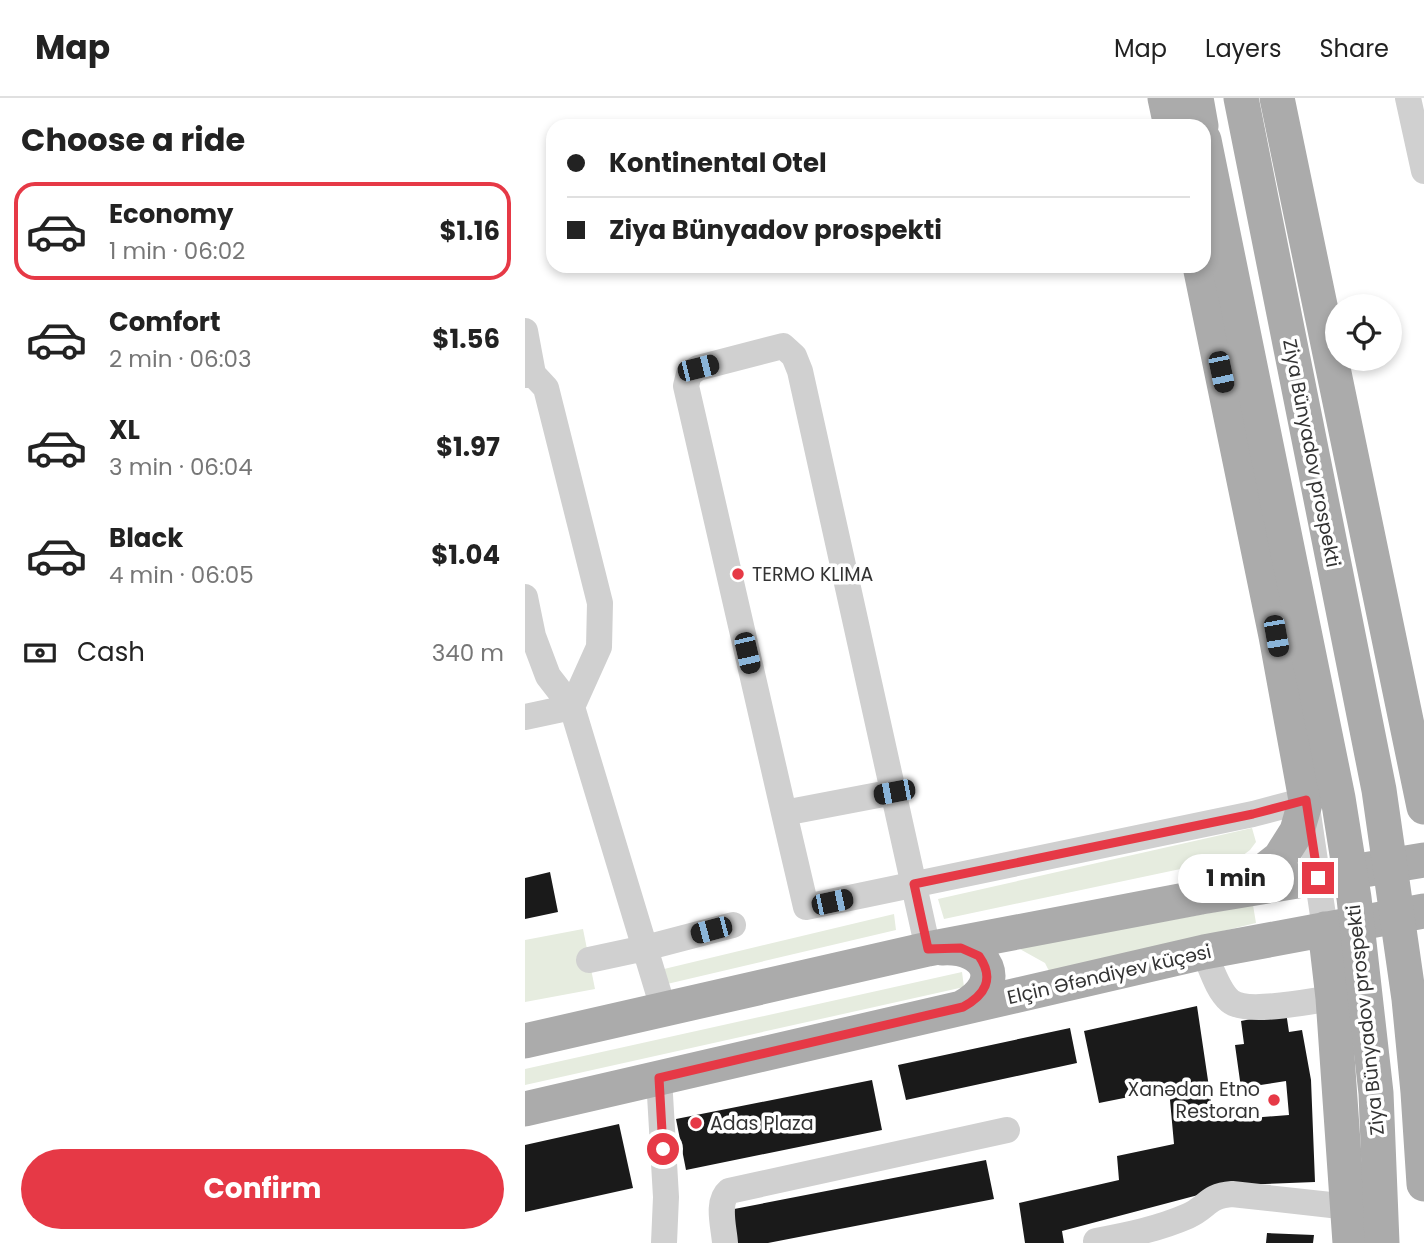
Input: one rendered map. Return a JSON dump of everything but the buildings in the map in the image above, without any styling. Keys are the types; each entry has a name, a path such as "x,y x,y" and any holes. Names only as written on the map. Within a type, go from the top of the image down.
{"main road":[{"path":"1165,98 1170,119"},
{"path":"1196,98 1200,119"},
{"name":"Ziya Bünyadov prospekti","path":"1241,98 1379,790 1409,999 1424,1184"},
{"name":"Ziya Bünyadov prospekti","path":"1277,98 1383,604 1421,771 1424,807"},
{"name":"Ziya Bünyadov prospekti","path":"1211,174 1338,798 1354,898 1375,1093 1382,1243"},
{"name":"Ziya Bünyadov prospekti","path":"1201,273 1276,636 1306,800"},
{"path":"1276,636 1291,662 1305,676 1319,683 1348,681 1374,660 1380,641 1383,604"},
{"path":"1201,897 1256,877 1274,863 1285,852 1297,831 1306,800"},
{"path":"525,1041 928,949 1201,897 1424,860"},
{"name":"Elçin Əfəndiyev küçəsi","path":"525,1109 1203,952 1424,911"},
{"name":"Ziya Bünyadov prospekti","path":"1325,929 1349,1197 1350,1243"},
{"path":"928,949 961,948 979,956 985,964 988,974 982,994 963,1007"},
{"path":"1349,1197 1361,1134 1372,1118 1399,1105 1424,1107"}],"street":[{"path":"1408,98 1424,171"},
{"path":"525,331 529,374 546,388 600,603 599,647 572,707"},
{"path":"928,949 914,884 894,792 800,371 794,356 783,346 698,368 689,374 685,386 806,907 914,884 1253,814 1306,800"},
{"path":"525,597 533,636 548,676 572,707 664,1010"},
{"path":"525,717 572,707"},
{"path":"784,813 894,792"},
{"name":"Ziya Bünyadov prospekti","path":"1306,800 1325,929"},
{"path":"589,960 733,925"},
{"path":"1203,952 1224,993 1231,1002 1241,1006 1255,1007 1333,998"},
{"path":"659,1078 666,1197 664,1243"},
{"path":"725,1243 721,1202 724,1194 729,1191 1007,1129"},
{"path":"1096,1241 1150,1230 1190,1215 1215,1196 1232,1194 1349,1197"}],"shaded area":[{"path":"1252,828 1256,842 1242,856 944,919 938,899"},
{"path":"1253,905 1256,923 1050,973 1045,963 1018,948"},
{"path":"894,914 896,930 667,984 664,969"},
{"path":"583,929 595,989 525,1002 525,940"},
{"path":"962,972 964,987 525,1085 525,1069"}],"place":[{"name":"TERMO KLIMA","path":"738,574"},
{"name":"Xanədan Etno Restoran","path":"1274,1100"},
{"name":"Adas Plaza","path":"696,1123"}],"route":[{"path":"663,1149 659,1078 963,1007 982,994 988,974 979,956 961,948 928,949 914,884 1253,814 1306,800 1318,878"}]}
